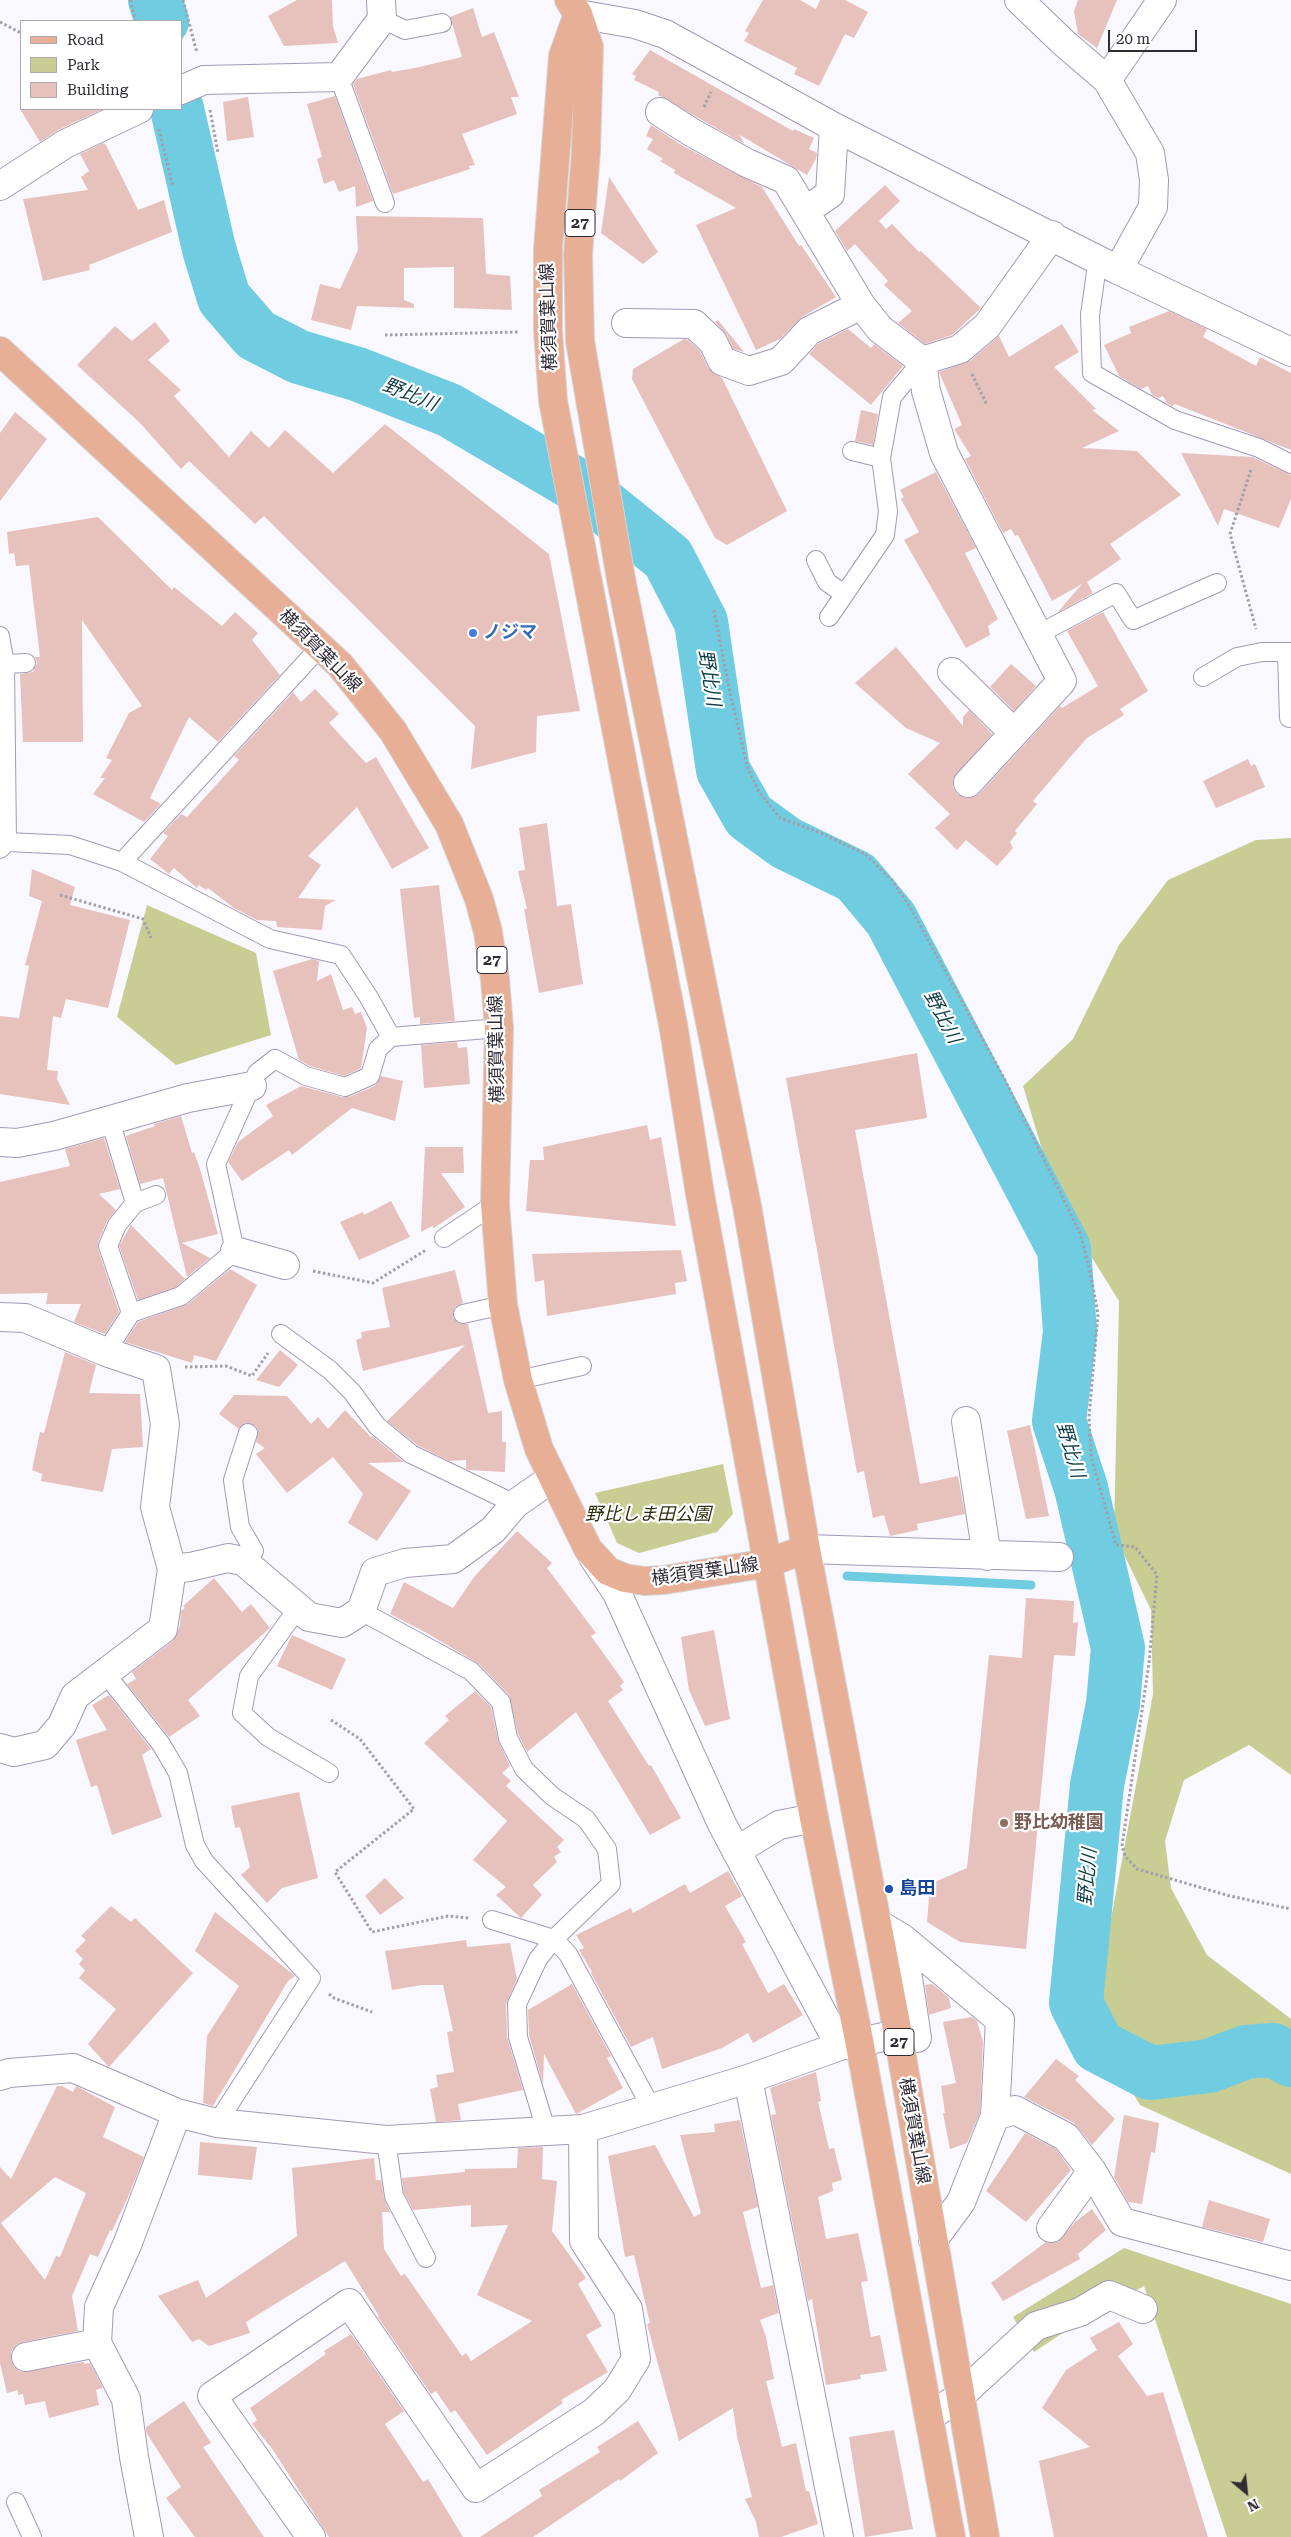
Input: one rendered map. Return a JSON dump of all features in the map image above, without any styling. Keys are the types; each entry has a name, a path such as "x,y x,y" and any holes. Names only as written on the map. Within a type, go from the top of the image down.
{"main road":[{"name":"横須賀葉山線","path":"574,7 563,56 548,249 548,330 553,401 577,534 674,1030 700,1194 814,1818 850,2043 930,2416 951,2537"},
{"name":"横須賀葉山線","path":"574,7 589,47 586,150 578,254 580,342 621,579 747,1206 806,1549 877,1924 907,2036 932,2240 985,2537"},
{"name":"横須賀葉山線","path":"0,351 340,665 393,731 449,824 479,899 488,932 500,1028 495,1204 503,1305 518,1380 539,1449 588,1549 608,1571 625,1578 644,1581 664,1580 768,1563 806,1549"}],"street":[{"path":"1020,0 1064,43 1107,80 1150,153 1154,180 1153,207 1108,264"},
{"path":"1107,80 1162,0"},
{"path":"574,7 665,34 834,127 1108,264 1291,352"},
{"path":"192,85 339,77 381,9"},
{"path":"660,112 691,132 747,163 786,180 861,305 880,328 922,361 926,391 944,453 1062,681 968,783"},
{"path":"0,186 65,144 148,117"},
{"path":"805,211 830,194 834,127"},
{"path":"922,361 960,349 988,326 1052,235"},
{"path":"626,323 694,324 713,342 722,361 748,371 781,361 809,331 861,305"},
{"path":"952,672 1013,732"},
{"path":"0,1142 17,1143 54,1136 188,1098 252,1086"},
{"path":"235,1251 285,1265"},
{"path":"0,1316 25,1318 106,1352 156,1369 165,1424 155,1507 172,1569 163,1629 75,1696 62,1726 45,1745 14,1752 0,1748"},
{"path":"966,1421 987,1556"},
{"path":"172,1569 190,1567 228,1558 243,1561 309,1618 342,1623 361,1611 375,1572 404,1563 453,1559 493,1530 515,1504 552,1478"},
{"path":"588,1549 617,1593 736,1851 850,2043"},
{"path":"806,1549 1059,1557"},
{"path":"736,1851 779,1825 814,1818"},
{"path":"877,1924 902,1938 1000,2020 995,2116 961,2202 932,2240"},
{"path":"0,2076 74,2068 178,2113 217,2123 386,2140 583,2129 651,2107 748,2080 850,2043 907,2036 902,1938"},
{"path":"748,2080 840,2537"},
{"path":"995,2116 1015,2110 1066,2137 1092,2171 1122,2222 1291,2266"},
{"path":"149,2537 134,2457 126,2399 97,2343 99,2307 127,2245 178,2113"},
{"path":"311,2537 212,2396 348,2303 476,2488 594,2412 617,2390 636,2359 628,2309 584,2241 583,2129"},
{"path":"1051,2228 1092,2171"},
{"path":"930,2416 960,2396 1036,2326 1080,2312 1109,2295 1143,2309"},
{"path":"26,2357 97,2343"}],"lane":[{"path":"381,9 405,30 442,23"},
{"path":"339,77 385,203"},
{"path":"1108,264 1090,315 1092,373 1175,420 1259,448 1291,464"},
{"path":"829,617 885,535 888,511 881,458 892,397 922,361"},
{"path":"852,451 881,458"},
{"path":"816,560 827,582 844,594"},
{"path":"1037,635 1116,592 1133,620 1217,583"},
{"path":"0,636 5,664 3,845 70,845 122,862 270,938 341,955 368,996 391,1037"},
{"path":"122,862 320,647"},
{"path":"1203,677 1237,657 1262,652 1289,652 1289,718"},
{"path":"5,664 26,664"},
{"path":"106,1352 131,1313 181,1296 235,1251 216,1164 257,1073 275,1059 306,1076 345,1087 370,1076 378,1049 391,1037 500,1028"},
{"path":"110,1120 135,1203"},
{"path":"131,1313 108,1246 117,1225 135,1203 156,1195"},
{"path":"444,1238 495,1204"},
{"path":"463,1314 503,1305"},
{"path":"281,1334 330,1370 352,1392 377,1426 411,1454 515,1504"},
{"path":"518,1380 582,1366"},
{"path":"243,1561 254,1552 240,1527 234,1480 248,1433"},
{"path":"298,1608 248,1676 242,1713 268,1737 330,1773"},
{"path":"361,1611 472,1671 500,1702 508,1738 524,1769 552,1796 586,1818 607,1850 611,1884 554,1939 538,1959 517,2004 518,2037 546,2130"},
{"path":"105,1672 161,1744 178,1773 195,1845 204,1861 311,1978 217,2123"},
{"path":"492,1920 554,1939 568,1954 651,2107"},
{"path":"386,2140 394,2196 426,2258"},
{"path":"16,2502 32,2537"}],"path":[{"path":"130,0 136,20"},
{"path":"183,0 192,85 218,153"},
{"path":"0,22 20,32"},
{"path":"691,132 724,67"},
{"path":"148,117 172,187"},
{"path":"385,335 520,332"},
{"path":"1259,448 1230,534 1262,652"},
{"path":"714,610 730,692 748,769 760,792 780,818 821,832 865,854 892,880 911,909 1004,1078 1080,1233 1090,1271 1098,1314 1089,1417 1091,1456 1116,1546 1135,1547 1157,1575 1148,1672 1122,1846 1125,1856 1137,1869 1230,1896 1291,1909"},
{"path":"60,895 143,920 151,938"},
{"path":"285,1265 374,1283 444,1238"},
{"path":"156,1369 226,1366 252,1376 281,1334"},
{"path":"332,1720 360,1739 414,1809 335,1872 372,1932 448,1916 492,1920"},
{"path":"311,1978 334,1998 372,2012"}],"green space":[{"path":"1291,838 1291,1775 1249,1745 1184,1780 1165,1841 1171,1888 1207,1955 1291,2019 1291,2174 1140,2105 1094,2030 1108,1935 1153,1694 1151,1610 1114,1534 1119,1301 1058,1203 1023,1086 1073,1039 1119,945 1168,880 1256,840"},
{"path":"147,905 256,953 271,1035 176,1065 117,1017"},
{"name":"野比しま田公園","path":"723,1464 733,1514 717,1532 639,1553 617,1543 595,1493"},
{"path":"1124,2248 1291,2304 1291,2537 1227,2537 1144,2286 1087,2317 1034,2352 1013,2317"}],"building":[{"path":"297,0 332,0 333,26 338,43 284,46 268,16"},
{"path":"763,0 800,0 816,9 820,0 845,0 868,12 854,38 845,34 819,86 794,74 797,68 744,41 749,33 745,31"},
{"path":"1078,0 1117,0 1097,48 1078,34 1074,11"},
{"path":"473,8 482,37 494,32 519,97 511,97 517,114 462,134 475,165 469,166 470,169 393,194 353,84 357,79 391,70 392,72 415,68 462,57 450,17"},
{"path":"650,50 793,131 794,129 814,138 809,149 817,153 816,159 807,175 740,135 744,144 658,95 659,92 634,80 636,76 632,74"},
{"path":"335,96 373,201 356,207 355,186 339,192 334,180 324,184 317,159 322,157 307,104"},
{"path":"248,97 254,137 227,141 223,102"},
{"path":"21,110 101,110 58,130 40,142"},
{"path":"651,125 683,146 762,187 799,246 801,245 836,297 802,317 780,339 756,350 696,225 736,208 674,173 675,170 660,161 663,159 647,149 653,139 646,136"},
{"path":"103,143 106,145 138,210 164,200 172,232 89,265 90,270 43,281 23,199 88,190 81,177 89,171 80,154"},
{"path":"609,177 658,252 643,264 601,233"},
{"path":"885,185 900,201 879,221 886,229 892,224 919,252 921,251 981,308 952,335 925,344 898,323 912,311 884,285 888,281 855,244 847,251 835,231"},
{"path":"356,216 483,218 486,274 510,276 512,310 454,308 454,267 404,268 404,300 414,304 414,308 357,306 351,330 311,320 320,284 340,289 358,250"},
{"path":"1169,311 1207,329 1203,337 1256,366 1260,357 1291,373 1291,450 1175,404 1172,406 1167,403 1163,396 1159,398 1152,395 1148,386 1141,389 1119,376 1104,345 1131,333 1129,327"},
{"path":"718,320 744,352 733,349 727,335 715,322"},
{"name":"ノジマ","path":"155,322 170,341 148,360 181,390 174,396 229,457 251,431 269,448 285,430 333,473 385,424 549,554 580,711 537,716 536,752 471,769 475,726 264,516 255,524 189,461 181,469 140,423 77,365 115,326 132,341"},
{"path":"1062,324 1079,352 1054,367 1096,409 1092,410 1119,431 1082,448 1137,451 1181,495 1110,544 1121,559 1087,582 1093,593 1057,613 1082,584 1052,601 1018,535 1015,536 1011,529 1003,533 965,459 971,456 954,429 962,425 939,372 970,361 999,336 1009,357"},
{"path":"848,329 871,348 874,344 903,366 871,405 809,354 818,344"},
{"path":"684,339 688,340 700,351 708,368 722,378 787,511 727,545 715,538 632,379 633,369"},
{"path":"861,410 878,414 873,445 855,441"},
{"path":"15,412 47,439 0,501 0,433"},
{"path":"1181,453 1252,457 1291,475 1291,499 1279,528 1224,509 1218,526"},
{"path":"936,472 976,548 965,553 998,619 988,626 990,635 966,648 904,540 919,532 901,499 904,497 900,490"},
{"path":"98,517 172,590 174,587 222,626 235,612 258,633 252,640 280,675 218,742 189,717 150,798 161,804 144,822 93,794 105,778 100,778 112,760 106,758 129,713 142,706 82,620 83,742 23,742 20,674 33,672 37,663 35,657 40,657 29,565 16,566 14,553 9,554 7,532"},
{"path":"1103,612 1148,691 1120,709 1124,715 1087,738 1066,762 1033,801 1037,804 1015,831 1017,833 1010,842 1013,848 997,866 966,840 957,850 935,828 950,814 908,774 940,743 906,728 855,683 896,647 963,726 963,717 969,710 992,734 953,779 953,787 957,794 964,798 972,798 979,794 1060,706 1062,708 1098,686 1067,631"},
{"path":"1011,664 1036,686 1014,711 990,687"},
{"path":"315,689 339,714 329,723 366,763 376,757 429,848 392,869 357,807 308,856 321,865 298,898 336,900 325,906 322,930 277,927 276,921 257,920 234,908 208,888 206,890 199,885 197,888 174,868 169,874 150,859 168,836 163,833 181,814 187,817 239,760 234,756 293,692 301,702"},
{"path":"1248,759 1251,766 1255,764 1265,787 1216,808 1203,781"},
{"path":"547,823 557,906 571,904 583,984 539,993 524,909 527,909 518,871 525,870 519,828"},
{"path":"32,869 75,887 70,905 130,920 108,1008 66,999 61,1018 53,1016 47,1070 58,1071 57,1079 70,1105 0,1094 0,1016 19,1018 29,966 25,965 42,901 29,896"},
{"path":"439,885 455,1021 420,1024 420,1017 414,1018 400,889"},
{"path":"312,959 319,961 317,981 331,974 343,1010 352,1007 355,1014 361,1012 367,1028 361,1068 344,1076 310,1066 299,1060 273,971"},
{"path":"457,1042 458,1048 467,1047 470,1084 424,1088 421,1045"},
{"path":"917,1053 927,1118 855,1130 920,1484 958,1476 965,1514 917,1524 918,1530 890,1536 884,1515 873,1518 864,1471 857,1473 786,1078"},
{"path":"381,1076 403,1081 395,1121 352,1108 292,1155 289,1150 242,1181 228,1162 238,1142 273,1116 266,1105 301,1086 342,1097 349,1097 375,1086"},
{"path":"181,1116 192,1153 194,1152 200,1169 218,1234 182,1243 210,1258 187,1277 163,1178 140,1184 126,1136 155,1126 154,1124"},
{"path":"647,1125 650,1140 661,1137 676,1226 526,1211 530,1160 544,1160 543,1147"},
{"path":"104,1138 120,1189 99,1194 116,1210 107,1221 98,1242 98,1249 119,1312 105,1334 74,1322 81,1304 46,1304 48,1293 0,1294 0,1182 70,1166 65,1149"},
{"path":"425,1147 463,1147 464,1173 441,1173 465,1207 434,1228 432,1226 421,1232"},
{"path":"391,1201 410,1237 359,1260 340,1222 363,1212 364,1215"},
{"path":"131,1225 185,1279 176,1287 138,1300 119,1246"},
{"path":"681,1250 687,1281 675,1283 676,1294 547,1316 544,1280 535,1282 532,1254"},
{"path":"230,1269 257,1285 216,1361 194,1355 192,1363 125,1342 138,1322 188,1304"},
{"path":"455,1270 463,1303 455,1307 453,1317 459,1324 468,1324 488,1413 502,1411 502,1442 506,1442 505,1472 466,1469 466,1460 449,1461 417,1445 387,1421 465,1345 363,1371 356,1340 362,1338 361,1332 390,1327 382,1288"},
{"path":"280,1350 298,1365 279,1387 256,1380"},
{"path":"65,1352 96,1365 89,1393 140,1394 143,1447 112,1449 103,1492 41,1481 42,1474 32,1470 40,1432 44,1433"},
{"path":"234,1395 287,1396 311,1424 318,1417 328,1429 345,1410 371,1437 404,1462 368,1463 411,1491 377,1541 348,1523 363,1494 333,1457 287,1493 256,1454 265,1448 256,1442 258,1431 256,1426 246,1423 239,1429 219,1414"},
{"path":"1030,1425 1049,1516 1026,1519 1007,1431"},
{"path":"517,1531 552,1563 547,1568 596,1633 591,1636 624,1682 620,1686 623,1690 608,1701 649,1766 651,1765 681,1818 650,1835 576,1712 527,1752 518,1734 509,1695 479,1664 390,1614 404,1582 453,1608 474,1577"},
{"path":"214,1578 242,1612 251,1604 270,1628 188,1700 200,1716 169,1737 127,1684 136,1679 132,1672 173,1641 180,1626 181,1611 185,1608 183,1606"},
{"path":"1026,1598 1074,1601 1073,1623 1078,1622 1075,1656 1054,1655 1026,1949 960,1942 927,1922 930,1884 967,1868 989,1655 1022,1658"},
{"path":"714,1630 730,1719 705,1726 689,1690 681,1637"},
{"path":"292,1635 346,1659 332,1690 277,1666"},
{"path":"475,1691 491,1707 498,1740 510,1766 502,1773 511,1781 506,1786 564,1840 557,1847 561,1852 554,1857 557,1862 533,1885 542,1895 521,1918 496,1895 506,1887 473,1860 507,1821 424,1743 449,1720 445,1716"},
{"path":"109,1695 151,1749 142,1755 162,1817 112,1835 97,1785 91,1787 76,1740 107,1730 92,1705"},
{"path":"299,1792 318,1878 282,1888 267,1903 241,1875 250,1867 240,1827 235,1828 231,1806"},
{"path":"728,1871 742,1896 725,1906 746,1942 742,1944 768,1993 784,1984 803,2015 753,2043 748,2033 722,2048 662,2069 653,2037 631,2047 579,1950 584,1948 576,1935 631,1908 633,1913 685,1884 690,1893"},
{"path":"385,1878 404,1898 380,1915 365,1896"},
{"path":"111,1906 131,1922 135,1918 193,1973 109,2067 88,2044 116,2009 79,1978 85,1970 79,1964 83,1959 75,1951 86,1940 81,1936"},
{"path":"215,1912 295,1976 288,1981 213,2106 203,2103 207,2036 239,1986 195,1951"},
{"path":"466,1940 467,1947 510,1943 517,1979 506,2004 507,2037 523,2090 458,2104 461,2120 436,2122 430,2089 438,2087 436,2075 454,2072 447,2032 453,2031 443,1985 422,1985 392,1990 385,1951"},
{"path":"572,1984 611,2056 607,2058 623,2088 576,2114 544,2054 543,2084 529,2035 528,2010"},
{"path":"932,1984 949,1998 951,2008 929,2015 925,1985"},
{"path":"972,2017 977,2021 983,2042 980,2113 967,2143 950,2149 943,2113 945,2113 941,2086 956,2083 943,2022"},
{"path":"1056,2059 1079,2076 1075,2080 1115,2119 1092,2145 1074,2123 1024,2097"},
{"path":"816,2072 821,2101 818,2102 829,2149 834,2148 842,2180 832,2183 833,2191 818,2197 826,2239 858,2233 868,2281 861,2282 871,2337 880,2335 887,2371 860,2375 861,2379 826,2385 812,2299 808,2301 771,2115 776,2114 770,2088"},
{"path":"57,2086 62,2086 73,2092 76,2086 115,2107 103,2137 144,2157 112,2231 110,2230 98,2257 90,2254 72,2296 78,2331 23,2342 16,2345 11,2352 11,2360 14,2367 21,2372 84,2362 84,2364 90,2363 102,2386 102,2388 96,2390 99,2405 49,2418 45,2401 25,2405 23,2394 18,2395 18,2390 7,2393 0,2363 0,2167 11,2179","holes":["55,2177 86,2193 60,2257 56,2256 45,2280 1,2223"]},
{"path":"1124,2115 1159,2123 1155,2153 1151,2152 1142,2204 1128,2202 1114,2177"},
{"path":"740,2120 758,2207 743,2212 761,2288 773,2285 779,2313 760,2320 766,2337 774,2379 766,2381 782,2447 796,2443 806,2491 809,2491 818,2524 781,2537 759,2537 756,2522 745,2499 752,2497 737,2436 733,2408 679,2441 647,2324 650,2323 634,2255 625,2257 608,2156 655,2145 694,2217 701,2213 680,2135 715,2132 714,2124"},
{"path":"1025,2133 1056,2149 1071,2170 1026,2222 986,2191"},
{"path":"200,2142 257,2147 252,2180 198,2175"},
{"path":"543,2147 542,2179 557,2181 552,2231 586,2278 578,2284 602,2326 586,2335 608,2372 561,2400 563,2403 487,2455 455,2410 451,2413 436,2391 431,2394 378,2317 345,2261 246,2322 250,2333 209,2346 199,2339 192,2342 158,2296 198,2280 206,2298 297,2236 292,2168 374,2158 376,2180 381,2180 384,2198 390,2212 382,2212 384,2249 401,2276 405,2274 462,2356 466,2353 471,2361 532,2321 477,2295 508,2225 471,2227 471,2205 413,2210 404,2193 402,2178 465,2172 465,2169 517,2168 518,2148"},
{"path":"1209,2200 1270,2219 1263,2242 1202,2227"},
{"path":"1092,2209 1106,2230 1078,2254 1080,2259 1003,2301 991,2283 1046,2242 1058,2242 1075,2222"},
{"path":"1119,2322 1133,2344 1118,2356 1147,2396 1163,2392 1208,2537 1054,2537 1039,2461 1090,2447 1042,2408 1066,2370 1097,2350 1090,2338"},
{"path":"351,2334 404,2411 385,2424 423,2482 428,2479 463,2537 329,2537 273,2450 252,2424 257,2420 250,2408 326,2354 324,2351"},
{"path":"184,2401 211,2443 203,2447 264,2537 195,2537 166,2498 181,2487 146,2432 146,2427"},
{"path":"638,2421 658,2453 620,2481 619,2479 533,2537 480,2537 542,2496 539,2490 600,2452 597,2447"},
{"path":"894,2430 913,2529 865,2537 849,2437"}],"waterway":[{"name":"野比川","path":"155,0 162,20"},
{"name":"野比川","path":"177,110 209,249 224,298 256,335 299,357 357,374 449,410 580,487 668,558 701,622 723,770 749,816 786,843 856,877 891,919 1064,1249 1070,1332 1059,1421 1081,1488 1118,1648 1113,1704 1097,1785 1076,2003 1098,2046 1150,2073 1209,2066 1246,2052 1273,2050 1291,2060"},
{"path":"847,1576 1031,1585"}],"place":[{"name":"ノジマ","path":"473,633"},
{"name":"野比幼稚園","path":"1004,1823"},
{"name":"島田","path":"889,1889"}]}
